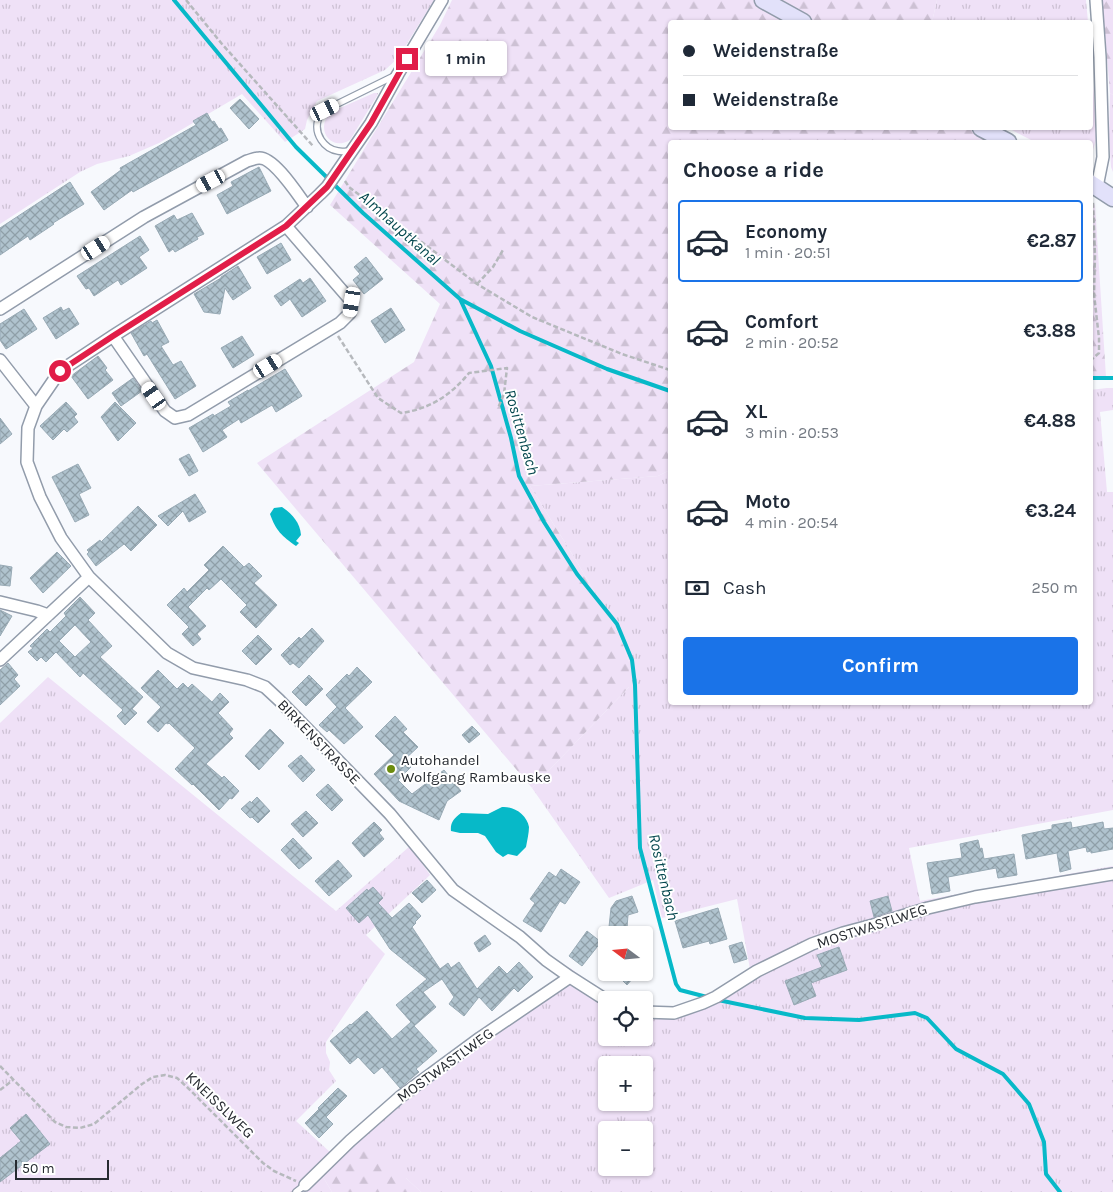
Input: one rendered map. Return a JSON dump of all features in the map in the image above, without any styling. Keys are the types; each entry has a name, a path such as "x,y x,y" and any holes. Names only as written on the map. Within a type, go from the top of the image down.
{"main road":[{"path":"763,0 799,20"},
{"path":"985,130 1004,140"},
{"path":"1093,190 1113,198"}],"street":[{"name":"BIRKENSTRASSE","path":"442,0 371,123 327,187 286,226 60,371 36,406 28,428 27,462 40,497 62,538 89,577 167,653 193,668 247,680 264,687 390,814 453,890 520,937 546,960 570,977"},
{"path":"1093,190 1103,157 1096,0"},
{"path":"0,309 144,217 247,161 259,158 266,159 275,165 307,207"},
{"path":"113,336 165,411 175,418 188,415 332,328 350,313 352,302 286,226"},
{"path":"0,360 36,406"},
{"path":"0,660 89,577"},
{"path":"0,602 48,615"},
{"name":"MOSTWASTLWEG","path":"653,1012 674,1013 703,1003 757,971 812,944 843,933 873,926 928,908 975,897 1113,874"},
{"path":"570,977 598,995"},
{"name":"MOSTWASTLWEG","path":"300,1188 400,1097 480,1038 570,977"}],"lane":[{"path":"352,151 338,151 329,148 322,141 317,129 318,119 325,110 398,74"}],"path":[{"path":"186,0 222,44 315,148"},
{"path":"338,172 341,172 349,187 477,284 532,317 622,354 668,369"},
{"path":"1093,232 1095,255 1094,294 1099,338 1098,353 1093,358"},
{"path":"477,284 493,267 503,250"},
{"path":"332,328 378,398 401,413 416,411 432,404 457,388 469,373 507,368 504,394 498,408"},
{"name":"KNEISSLWEG","path":"0,1066 55,1122 66,1127 80,1128 94,1124 153,1077 165,1075 177,1078 264,1163 300,1188"},
{"path":"0,1090 13,1080"}],"green space":[{"path":"0,0 434,0 398,58 385,70 317,101 307,120 305,129 285,142 242,94 159,143 129,156 97,164 80,172 0,224"},
{"path":"452,0 937,0 932,20 668,20 668,130 973,130 991,140 668,140 668,471 658,476 530,486 619,634 629,662 629,687 532,788 257,463 414,362 440,304 330,205 440,25"},
{"path":"937,0 1086,0 1088,20 932,20"},
{"path":"1102,0 1113,0 1113,95 1110,93"},
{"path":"1093,85 1097,137 1093,150 1093,140 1031,140 1012,130 1093,130"},
{"path":"378,93 377,96 350,140 343,143 331,141 327,137 324,125 331,112"},
{"path":"1110,93 1113,95 1113,172 1109,135"},
{"path":"1093,203 1095,205 1106,377 1093,379"},
{"path":"1113,388 1113,410 1100,412 1107,492 1113,492 1113,810 909,848 920,901 1113,866 1113,1192 421,1192 406,1178 323,1177 332,1192 0,1192 0,723 48,677 336,911 410,846 430,875 366,935 385,954 326,1042 326,1053 330,1062 329,1070 336,1081 296,1121 331,1153 555,984 570,968 602,991 598,991 598,1046 653,1046 653,1006 679,1007 709,994 750,969 737,899 662,918 653,880 609,898 532,788 629,687 629,662 619,634 530,486 658,476 668,471 668,705 1093,705 1093,390"},
{"path":"359,1147 406,1178 421,1192 332,1192 323,1177"}],"water":[{"path":"282,507 299,526 301,535 296,541 299,543 296,546 280,533 270,514 274,508"},
{"path":"502,807 511,808 519,812 528,823 526,847 517,856 508,854 503,857 496,852 485,836 478,833 451,831 453,821 461,813 488,814"}],"building":[{"path":"240,99 259,119 249,129 230,108"},
{"path":"207,113 212,122 214,121 219,129 221,128 228,140 133,192 132,190 104,210 91,192 121,170 120,168 196,125 193,121"},
{"path":"259,167 271,191 227,214 217,195 233,186 231,182"},
{"path":"70,182 84,204 30,240 28,236 0,255 0,228"},
{"path":"192,213 204,234 175,252 173,249 169,252 155,226 174,215 177,220"},
{"path":"140,236 149,250 139,257 147,268 121,285 118,280 94,296 89,288 86,289 77,276"},
{"path":"281,243 291,260 267,274 257,257"},
{"path":"366,257 383,279 364,294 353,280 360,274 354,267"},
{"path":"238,266 251,288 233,300 225,288 220,314 204,312 194,294"},
{"path":"310,278 326,301 302,317 290,299 281,306 274,296 300,279 303,283"},
{"path":"61,307 63,311 69,308 79,324 56,339 43,318"},
{"path":"391,308 405,330 385,343 371,321"},
{"path":"24,309 37,329 6,349 0,340 0,324"},
{"path":"157,320 169,342 161,346 173,365 181,361 196,386 175,399 147,354 144,356 131,333 151,321 152,323"},
{"path":"242,336 254,355 233,368 221,348"},
{"path":"98,356 113,380 88,399 71,376"},
{"path":"285,369 302,396 276,412 272,405 241,423 239,419 222,430 227,437 203,452 189,428 231,406 228,402"},
{"path":"133,378 142,391 121,406 112,393"},
{"path":"66,402 77,414 74,417 78,422 67,432 64,429 53,440 40,426"},
{"path":"115,402 136,423 118,441 101,417"},
{"path":"0,418 12,434 0,444"},
{"path":"189,454 198,471 189,476 179,459"},
{"path":"78,464 91,488 79,494 89,515 75,522 52,477"},
{"path":"195,494 206,512 189,522 183,511 168,526 158,516"},
{"path":"138,506 157,525 131,551 124,544 96,566 87,554 89,552 87,550 100,540 101,542"},
{"path":"223,546 244,567 249,563 262,576 254,583 277,605 256,628 240,612 247,605 221,579 209,590 207,588 188,607 206,626 197,634 201,639 193,646 182,634 189,627 167,605 184,588 187,592 209,570 204,565"},
{"path":"57,552 71,566 43,593 30,578"},
{"path":"0,565 12,567 10,586 0,585"},
{"path":"80,597 95,613 88,620 112,646 100,657 143,697 132,709 137,713 125,725 117,716 123,710 83,673 80,677 56,652 46,662 41,657 37,661 28,652 33,648 30,646 47,629 50,632 66,616 64,613","holes":["75,625 91,642 75,657 59,641"]},
{"path":"0,610 12,616 0,636"},
{"path":"312,628 324,641 299,668 293,663 290,665 281,655 299,637 301,639"},
{"path":"258,635 272,649 256,665 242,651"},
{"path":"8,663 18,675 14,679 20,686 0,705 0,670"},
{"path":"357,667 372,682 345,708 363,727 344,744 329,730 327,732 319,725 337,707 326,695 347,674 349,676"},
{"path":"158,670 177,689 183,683 188,688 192,684 212,702 220,693 229,702 218,713 233,729 229,734 233,738 206,764 222,778 224,776 239,791 219,810 175,769 195,748 169,723 166,723 158,732 147,722 161,707 141,688"},
{"path":"309,675 323,689 306,706 292,692"},
{"path":"395,716 407,729 403,732 418,747 404,760 411,767 398,780 412,794 444,770 461,791 447,801 439,820 399,801 374,774 394,755 375,736"},
{"path":"472,726 480,734 469,743 462,735"},
{"path":"270,729 284,743 259,770 245,756"},
{"path":"301,755 315,770 303,782 288,766"},
{"path":"328,784 343,800 332,811 316,795"},
{"path":"257,797 270,811 258,823 241,809"},
{"path":"306,811 318,823 303,837 291,824"},
{"path":"374,822 382,830 379,833 384,839 364,857 352,843"},
{"path":"1071,822 1072,828 1103,822 1104,829 1113,828 1113,849 1091,853 1091,851 1087,852 1086,847 1068,851 1071,869 1060,872 1057,853 1026,859 1022,835 1052,829 1052,825"},
{"path":"293,838 312,858 299,869 281,850"},
{"path":"978,840 984,859 1014,854 1017,875 998,878 996,868 948,877 950,891 932,894 927,863 962,858 960,844"},
{"path":"338,860 352,876 329,896 315,881"},
{"path":"561,869 580,882 565,904 560,901 541,932 523,921 535,903 530,899 549,872 556,877"},
{"path":"427,880 436,890 422,903 412,893"},
{"path":"373,887 383,898 378,903 392,918 409,903 421,916 412,927 440,969 448,963 451,968 459,962 477,989 499,966 507,974 519,962 533,977 518,992 514,988 492,1011 479,997 464,1016 449,1004 454,997 442,979 423,992 436,1007 414,1026 437,1051 416,1069 419,1072 400,1088 382,1067 374,1074 358,1057 350,1064 330,1041 367,1011 392,1039 411,1022 396,1005 427,979 390,949 368,915 359,923 346,908 367,889 368,891"},
{"path":"632,896 638,912 628,915 627,926 609,926 611,908 616,901"},
{"path":"888,896 892,911 874,917 870,901"},
{"path":"718,908 727,939 710,944 709,941 683,948 675,921"},
{"path":"587,931 598,940 598,946 582,966 569,956"},
{"path":"485,935 491,944 479,952 474,943"},
{"path":"742,942 747,959 734,963 729,946"},
{"path":"839,947 847,970 811,983 816,996 794,1005 785,981 822,967 817,955"},
{"path":"338,1088 347,1096 326,1117 333,1124 319,1138 305,1123"},
{"path":"26,1114 50,1144 0,1182 0,1158 21,1141 10,1128"}],"waterway":[{"name":"Almhauptkanal","path":"174,0 296,147 363,213 460,299 520,331 607,369 668,390"},
{"name":"Rosittenbach","path":"460,299 491,366 511,438 519,476 544,522 577,574 617,624 632,660 635,685 640,848 676,984 680,990 707,997"},
{"name":"Almhauptkanal","path":"1093,378 1113,378"},
{"name":"Rosittenbach","path":"718,1000 805,1018 859,1020 915,1013 927,1018 956,1049 1003,1074 1029,1104 1044,1142 1046,1174 1060,1192"}],"place":[{"name":"Autohandel Wolfgang Rambauske","path":"391,769"}],"route":[{"path":"60,371 286,226 327,187 371,123 407,59"}]}
